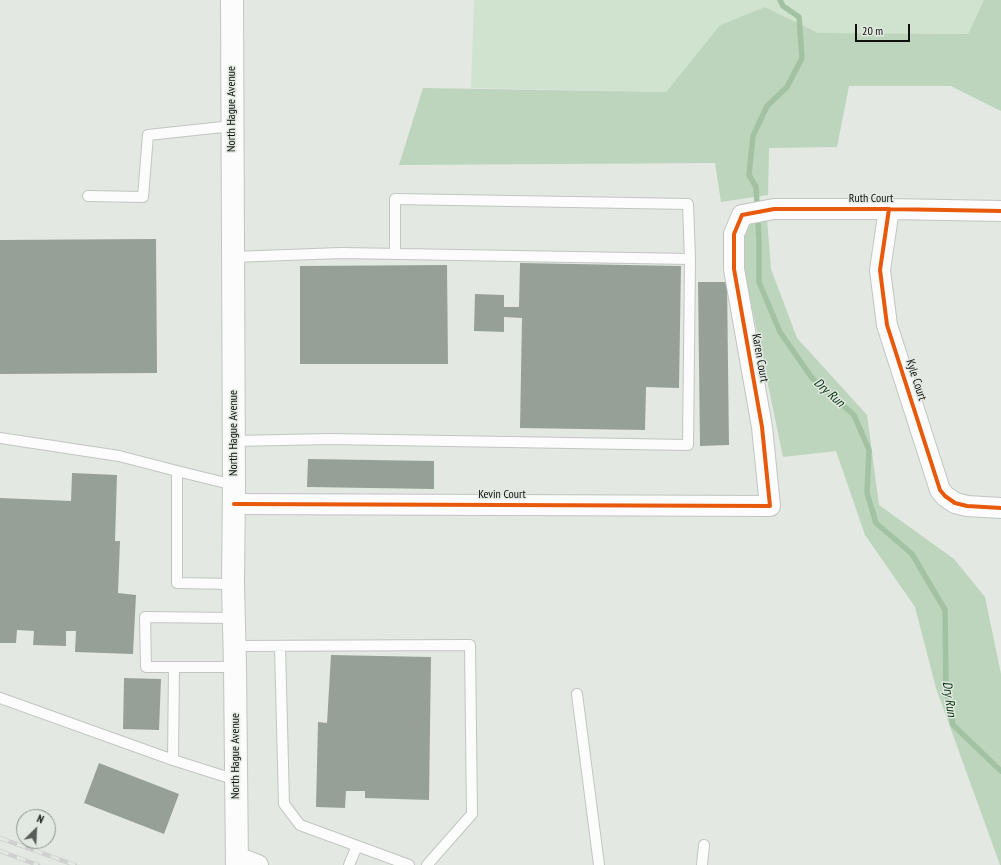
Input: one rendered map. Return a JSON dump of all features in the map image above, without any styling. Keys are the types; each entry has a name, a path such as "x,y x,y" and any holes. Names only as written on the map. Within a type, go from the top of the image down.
{"main road":[{"name":"North Hague Avenue","path":"232,0 234,441 233,584 237,861"}],"street":[{"name":"Ruth Court","path":"742,215 774,209 1001,211"},
{"name":"Kyle Court","path":"888,209 880,270 888,325 940,490 945,496 955,503 967,506 1001,508"},
{"name":"Karen Court","path":"742,215 734,234 734,269 762,427 770,506"},
{"name":"Kevin Court","path":"234,494 770,506"},
{"path":"237,861 258,865"}],"lane":[{"path":"88,196 143,196 148,135 232,126"},
{"path":"234,441 330,439 688,445 690,259 688,204 395,199 395,254"},
{"path":"233,257 341,253 690,259"},
{"path":"0,438 119,456 177,471 234,494"},
{"path":"177,471 177,583 233,584"},
{"path":"234,618 145,617 146,667 174,667 280,646 470,645 472,814 427,865"},
{"path":"280,646 284,804 300,825 409,865"},
{"path":"173,760 174,667"},
{"path":"577,694 599,865"},
{"path":"0,698 173,760 236,780"},
{"path":"702,865 704,845"},
{"path":"349,865 356,846"}],"green space":[{"path":"474,0 984,0 968,34 818,33 765,7 720,25 666,92 471,88"},
{"path":"984,0 1001,0 1001,111 951,86 849,86 837,147 769,148 768,195 721,202 715,163 399,165 423,88 666,92 720,25 765,7 818,33 968,34"},
{"path":"767,219 771,269 797,338 867,415 879,505 954,559 985,597 1001,674 1001,865 936,688 915,607 865,535 836,451 783,457 743,264 744,221"}],"building":[{"path":"156,239 157,373 0,374 0,240"},
{"path":"520,263 681,266 679,388 646,387 645,430 520,428 522,318 504,317 504,332 474,331 475,294 504,295 504,307 519,307"},
{"path":"447,265 448,364 300,364 300,266"},
{"path":"698,282 727,282 729,445 700,446"},
{"path":"308,459 434,461 434,489 307,487"},
{"path":"72,473 117,475 115,541 120,541 118,593 136,595 133,654 75,652 76,631 66,631 66,646 33,645 34,631 17,630 16,643 0,643 0,498 71,501"},
{"path":"331,655 431,657 429,800 365,798 365,791 346,791 345,808 316,807 318,722 327,723"},
{"path":"124,678 161,679 159,730 123,729"},
{"path":"99,763 179,794 164,834 84,803"}],"waterway":[{"name":"Dry Run","path":"780,0 783,6 799,17 802,58 787,87 767,106 753,136 749,175 756,187 759,239 759,282 780,332 812,378 854,415 869,450 867,493 876,523 912,554 945,610 946,689 953,725 1001,771"}],"railway":[{"path":"0,838 75,865"},
{"path":"0,851 38,865"}],"cycle path":[{"path":"234,504 770,506 762,427 734,269 734,234 742,215 774,209 1001,211"},
{"path":"889,209 880,270 887,325 940,490 945,496 955,503 967,506 1001,508"}]}
